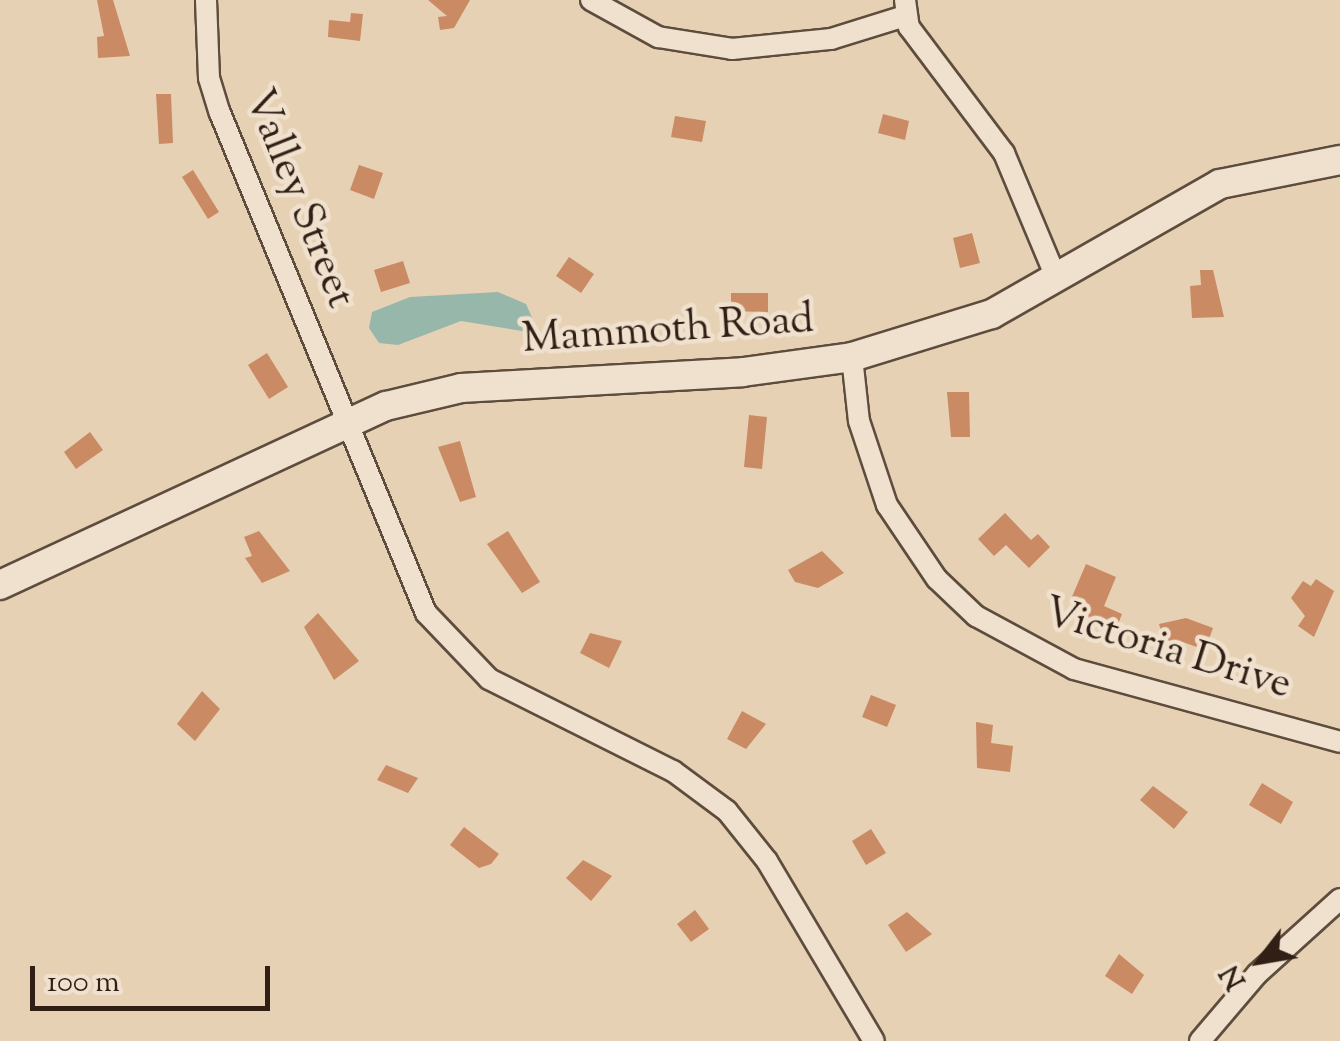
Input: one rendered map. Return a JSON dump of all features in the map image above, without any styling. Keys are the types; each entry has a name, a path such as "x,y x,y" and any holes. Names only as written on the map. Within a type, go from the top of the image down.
{"main road":[{"name":"Mammoth Road","path":"0,585 350,420 461,388 743,372 852,357 961,326 1057,280 1196,194 1242,176 1340,160"}],"street":[{"name":"Valley Street","path":"206,0 209,78 220,113 350,420 402,562 445,639 500,686 674,771 727,810 766,861 874,1041"},
{"path":"591,0 658,37 732,50 831,40 905,8 1004,153 1057,280"},
{"name":"Victoria Drive","path":"852,357 862,435 887,505 937,579 976,616 1060,664 1340,742"},
{"path":"1200,1041 1257,974 1340,898"}],"shaded area":[{"path":"498,292 526,304 535,324 528,332 461,321 398,345 379,343 369,328 372,312 410,297"}],"building":[{"path":"97,0 113,0 130,56 98,58 97,37 104,36"},
{"path":"428,0 470,0 454,28 440,30 438,17 447,16"},
{"path":"351,13 363,14 360,41 328,37 329,20 350,22"},
{"path":"156,94 171,94 173,143 159,144"},
{"path":"883,114 909,121 905,140 878,133"},
{"path":"675,116 706,121 702,142 671,137"},
{"path":"359,165 383,173 374,199 350,190"},
{"path":"193,170 219,212 208,219 182,177"},
{"path":"972,233 980,263 960,268 953,238"},
{"path":"569,257 594,274 581,293 556,276"},
{"path":"403,261 410,283 381,292 374,270"},
{"path":"1200,270 1213,270 1224,317 1192,318 1190,286 1201,285"},
{"path":"731,293 768,293 768,312 731,311"},
{"path":"267,353 288,387 269,399 248,365"},
{"path":"947,392 969,392 970,437 951,437"},
{"path":"749,415 767,417 762,469 744,467"},
{"path":"90,432 103,450 76,469 64,452"},
{"path":"460,441 476,497 460,502 438,447"},
{"path":"1005,513 1031,540 1038,534 1050,547 1029,568 1006,545 994,556 978,539"},
{"path":"259,531 290,571 262,583 245,558 252,556 244,537"},
{"path":"508,531 540,582 522,593 487,544"},
{"path":"822,551 844,573 818,588 795,582 788,570"},
{"path":"1086,564 1116,577 1104,606 1122,614 1117,627 1091,622 1071,599"},
{"path":"1316,579 1334,591 1314,637 1298,626 1305,616 1291,598 1303,581 1311,586"},
{"path":"318,613 359,661 334,680 304,627"},
{"path":"1186,618 1213,628 1205,650 1180,641 1165,645 1159,624"},
{"path":"590,633 622,641 609,668 580,653"},
{"path":"202,691 220,709 195,741 177,724"},
{"path":"871,695 896,705 887,727 862,717"},
{"path":"742,711 766,724 746,749 727,739"},
{"path":"976,722 993,725 991,743 1013,746 1010,772 977,768"},
{"path":"386,765 418,778 408,793 377,780"},
{"path":"1262,783 1293,802 1281,824 1249,805"},
{"path":"1153,786 1188,812 1174,829 1140,800"},
{"path":"464,827 499,854 491,864 479,868 450,845"},
{"path":"871,829 886,853 866,865 852,841"},
{"path":"583,860 612,876 591,901 566,878"},
{"path":"695,910 709,929 691,942 677,924"},
{"path":"907,912 932,934 906,952 888,925"},
{"path":"1119,954 1144,975 1132,994 1105,976"}]}
